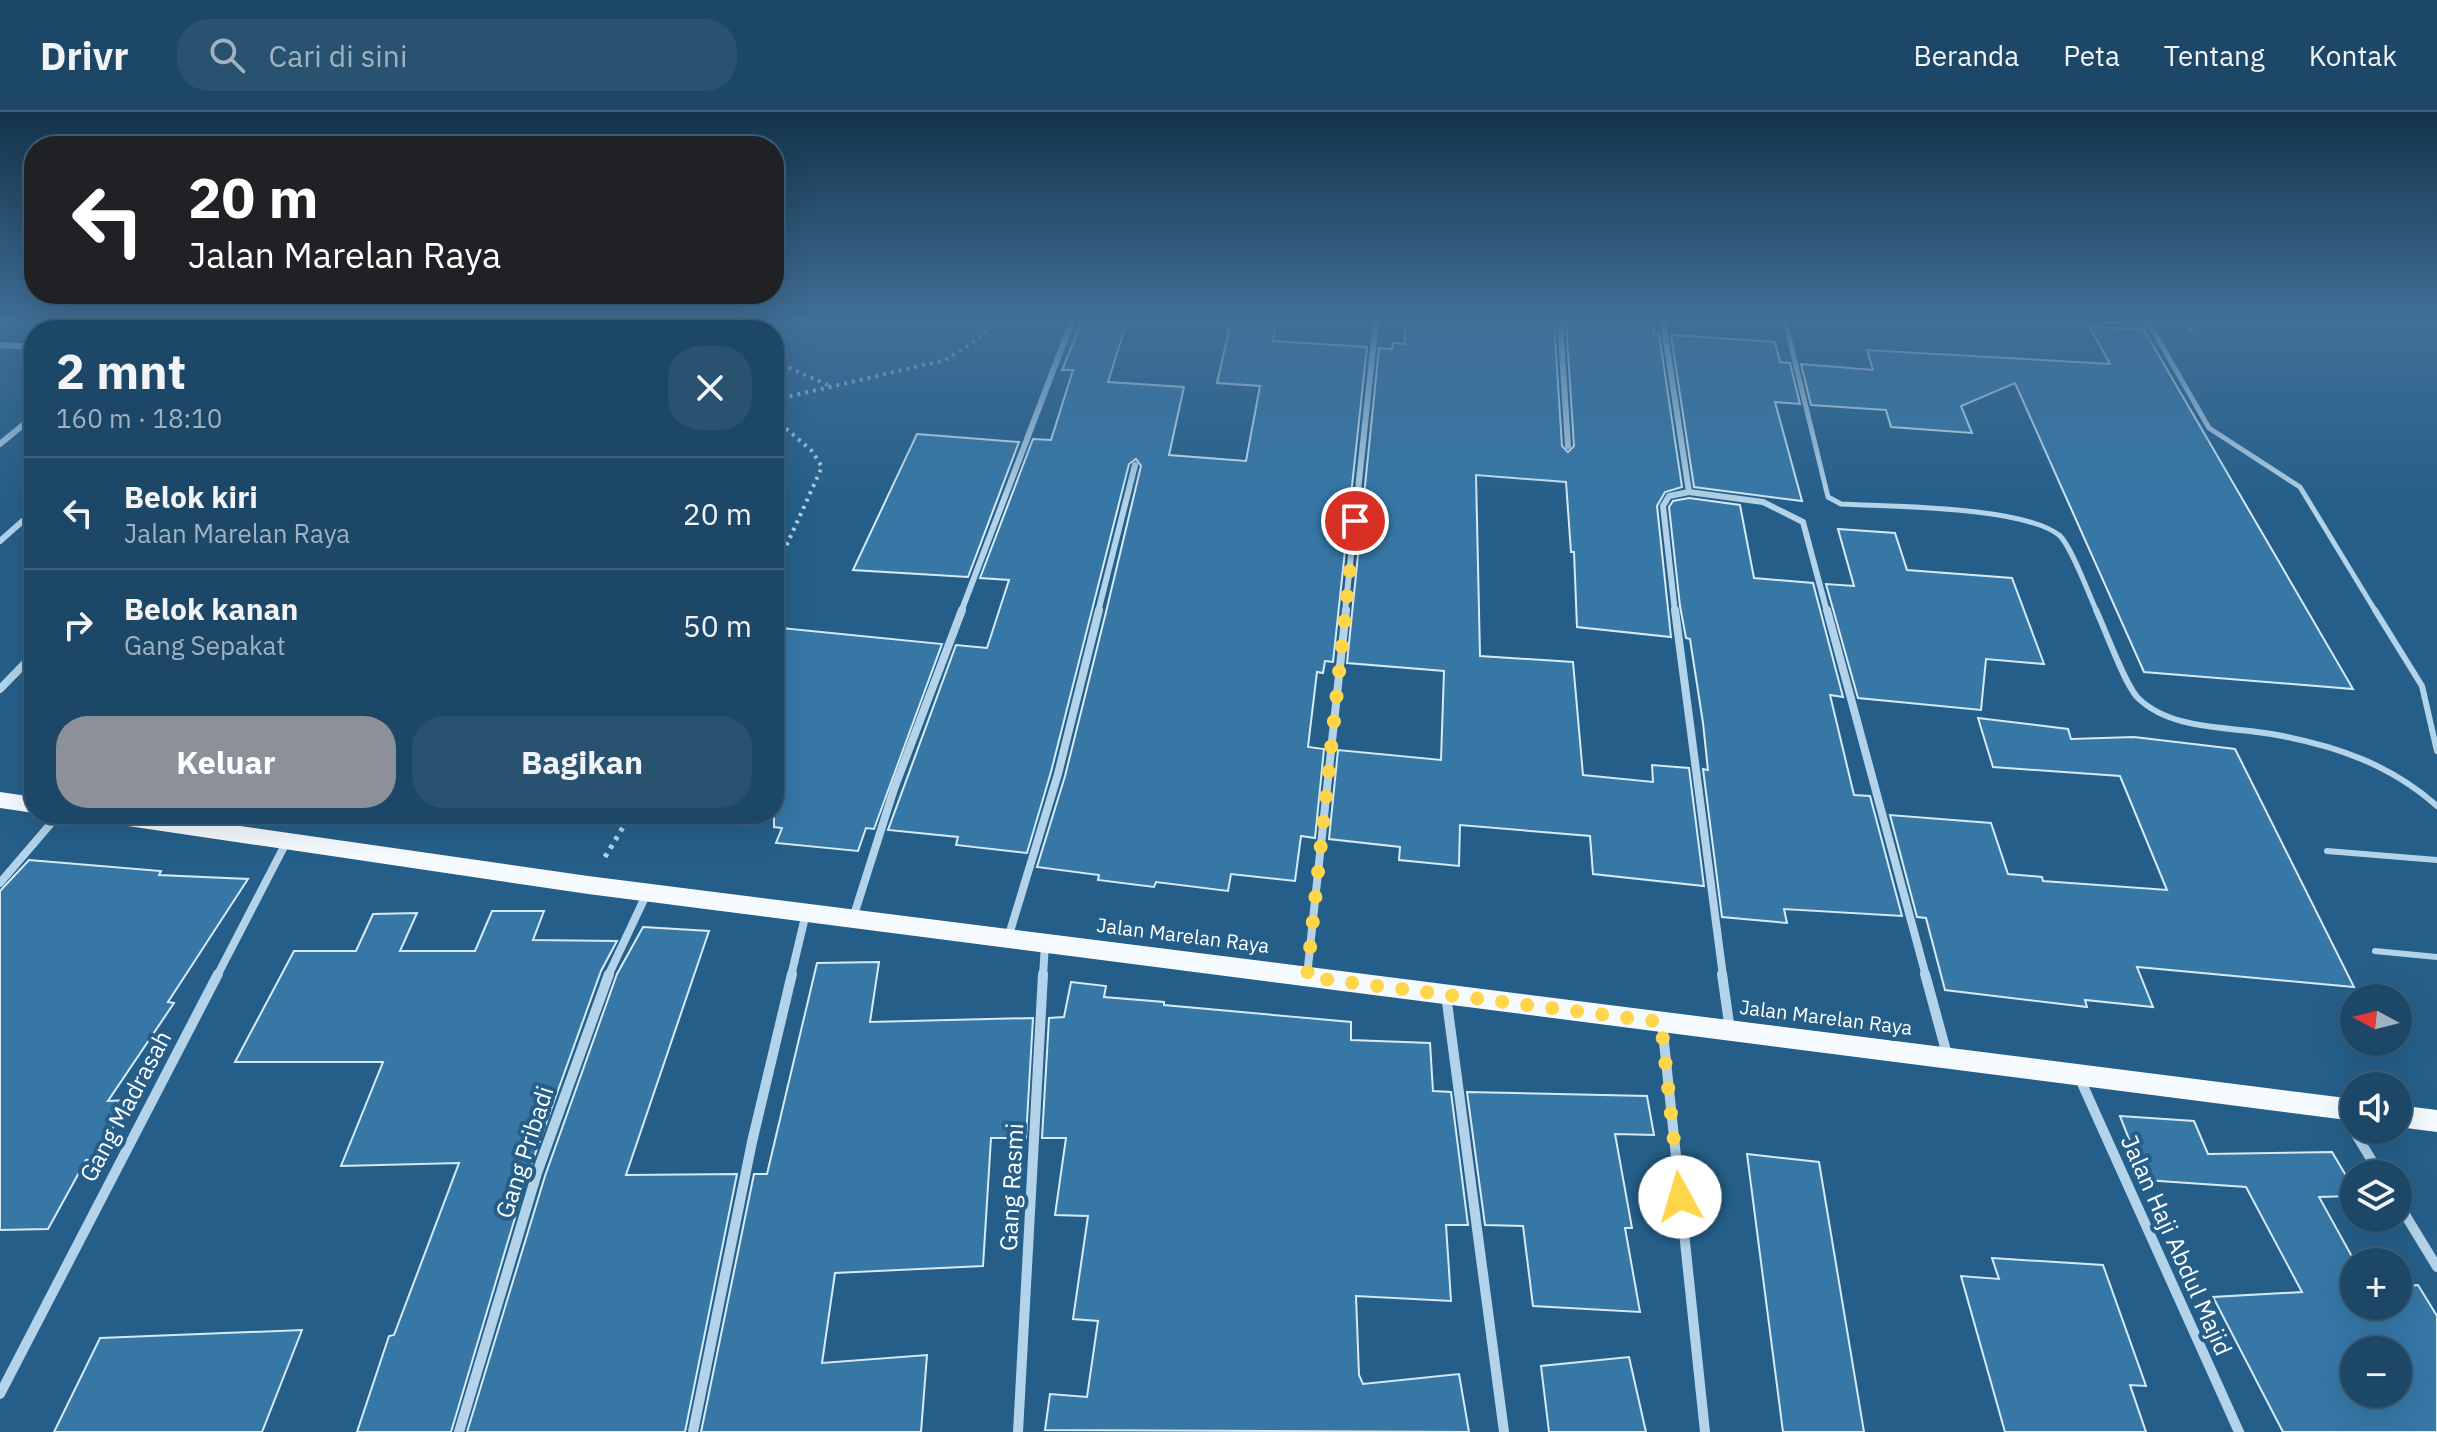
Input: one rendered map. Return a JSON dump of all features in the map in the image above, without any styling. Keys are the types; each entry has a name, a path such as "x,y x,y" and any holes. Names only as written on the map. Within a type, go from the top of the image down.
{"main road":[{"path":"0,800 24,804"},
{"name":"Jalan Marelan Raya","path":"179,824 588,885 2340,1108"},
{"path":"2412,1118 2437,1121"}],"street":[{"path":"853,919 894,789 1049,383"},
{"path":"1307,977 1370,383"},
{"path":"1564,383 1568,446"},
{"path":"1672,383 1689,492"},
{"path":"0,444 24,424"},
{"path":"1008,939 1058,774 1135,465"},
{"path":"1730,1031 1686,711 1663,506 1669,496 1689,492 1762,499 1785,508 1803,522 1948,1058"},
{"path":"0,541 24,520"},
{"path":"0,689 24,664"},
{"path":"0,883 50,824"},
{"name":"Gang Madrasah","path":"0,1394 289,838"},
{"name":"Gang Pribadi","path":"459,1432 537,1173 602,988 647,892"},
{"path":"693,1432 752,1142 806,912"},
{"name":"Gang Rasmi","path":"1018,1432 1045,943"},
{"path":"1445,994 1504,1432"},
{"path":"1661,1022 1705,1432"},
{"name":"Jalan Haji Abdul Majid","path":"2078,1075 2239,1432"},
{"path":"2412,1226 2437,1267"}],"lane":[{"path":"1800,383 1828,497 1841,504 2002,518 2048,526 2061,536 2137,697 2148,705 2175,721 2315,744 2389,769 2422,789 2437,806"},
{"path":"2183,383 2209,428 2300,487 2422,686 2437,751"},
{"path":"2327,851 2437,860"},
{"path":"2375,951 2437,957"}],"path":[{"path":"824,383 829,385"},
{"path":"784,397 840,383"},
{"path":"784,427 812,451 822,467 784,551"},
{"path":"588,885 625,824"}],"building":[{"path":"1069,383 1184,387 1169,455 1246,461 1260,386 1217,383 1363,383 1333,662 1325,661 1323,673 1317,672 1308,747 1324,749 1315,838 1301,836 1295,881 1231,874 1228,891 1156,882 1154,887 1098,880 1099,875 1037,867 1065,776 1106,612 1141,466 1136,459 1129,464 1051,772 1027,853 956,845 958,837 888,830 956,645 987,648 1009,580 980,578 1033,439 1051,440"},
{"path":"1375,383 1558,383 1562,446 1568,452 1574,446 1570,383 1666,383 1682,487 1665,492 1657,506 1671,637 1577,627 1574,552 1571,552 1566,482 1476,475 1480,656 1573,662 1583,775 1653,782 1652,765 1689,768 1704,886 1593,874 1590,836 1460,825 1459,866 1399,860 1400,847 1329,839 1338,750 1441,760 1444,671 1347,663"},
{"path":"1678,383 1795,383 1800,404 1775,402 1802,501 1694,487"},
{"path":"1806,383 2175,383 2353,689 2144,672 2015,383 1961,406 1972,433 1891,427 1886,410 1811,405"},
{"path":"917,434 1019,442 968,577 853,570"},
{"path":"1689,498 1740,505 1754,578 1813,583 1843,697 1830,695 1854,795 1870,796 1902,916 1784,909 1787,923 1722,917 1703,769 1708,770 1703,723 1690,639 1686,638 1680,606 1669,507 1673,501"},
{"path":"1838,529 1895,533 1907,570 2012,578 2044,664 1986,659 1981,710 1858,698 1826,584 1854,586"},
{"path":"784,628 942,644 874,829 866,828 858,851 776,843 782,828 774,827 774,824 784,824"},
{"path":"1978,718 2068,729 2071,739 2134,737 2235,749 2352,984 2340,986 2137,967 2153,1007 2085,1000 2087,1007 1945,990 1926,918 1917,917 1890,815 1991,823 2008,874 2042,877 2043,881 2167,890 2120,776 1993,767"},
{"path":"29,860 161,871 159,875 248,879 168,1002 174,1003 108,1101 128,1100 96,1159 86,1160 48,1229 0,1230 0,891"},
{"path":"492,911 544,911 533,940 617,941 601,971 529,1171 451,1432 357,1432 389,1336 394,1335 459,1163 341,1166 383,1062 235,1062 294,951 356,951 373,914 417,913 400,951 475,951"},
{"path":"643,927 709,931 626,1175 737,1174 685,1432 467,1432 545,1176 617,974"},
{"path":"879,962 870,1022 1033,1018 1026,1138 991,1138 983,1266 835,1273 822,1363 927,1355 921,1432 701,1432 754,1174 767,1174 817,963"},
{"path":"1071,982 1106,986 1104,997 1351,1022 1351,1040 1430,1043 1433,1091 1451,1092 1468,1225 1446,1225 1451,1301 1356,1296 1359,1375 1363,1384 1459,1374 1469,1432 1045,1430 1050,1394 1087,1397 1098,1321 1073,1319 1088,1216 1055,1215 1066,1138 1042,1138 1049,1018 1064,1017"},
{"path":"1467,1092 1647,1096 1654,1135 1615,1134 1632,1228 1625,1228 1640,1312 1533,1306 1523,1226 1485,1225"},
{"path":"2120,1116 2194,1121 2208,1154 2332,1152 2340,1165 2340,1196 2319,1197 2347,1248 2340,1248 2340,1320 2412,1320 2412,1286 2418,1285 2437,1316 2437,1432 2283,1432 2213,1297 2302,1292 2246,1187 2145,1180"},
{"path":"1747,1154 1819,1162 1864,1432 1783,1432"},
{"path":"1992,1258 2103,1265 2146,1386 2130,1385 2146,1432 2005,1432 1961,1276 1999,1279"},
{"path":"302,1330 262,1432 54,1432 100,1338"},
{"path":"1629,1357 1646,1432 1549,1432 1541,1366"}],"route":[{"path":"1355,521 1307,977 1661,1022 1680,1197"}]}
